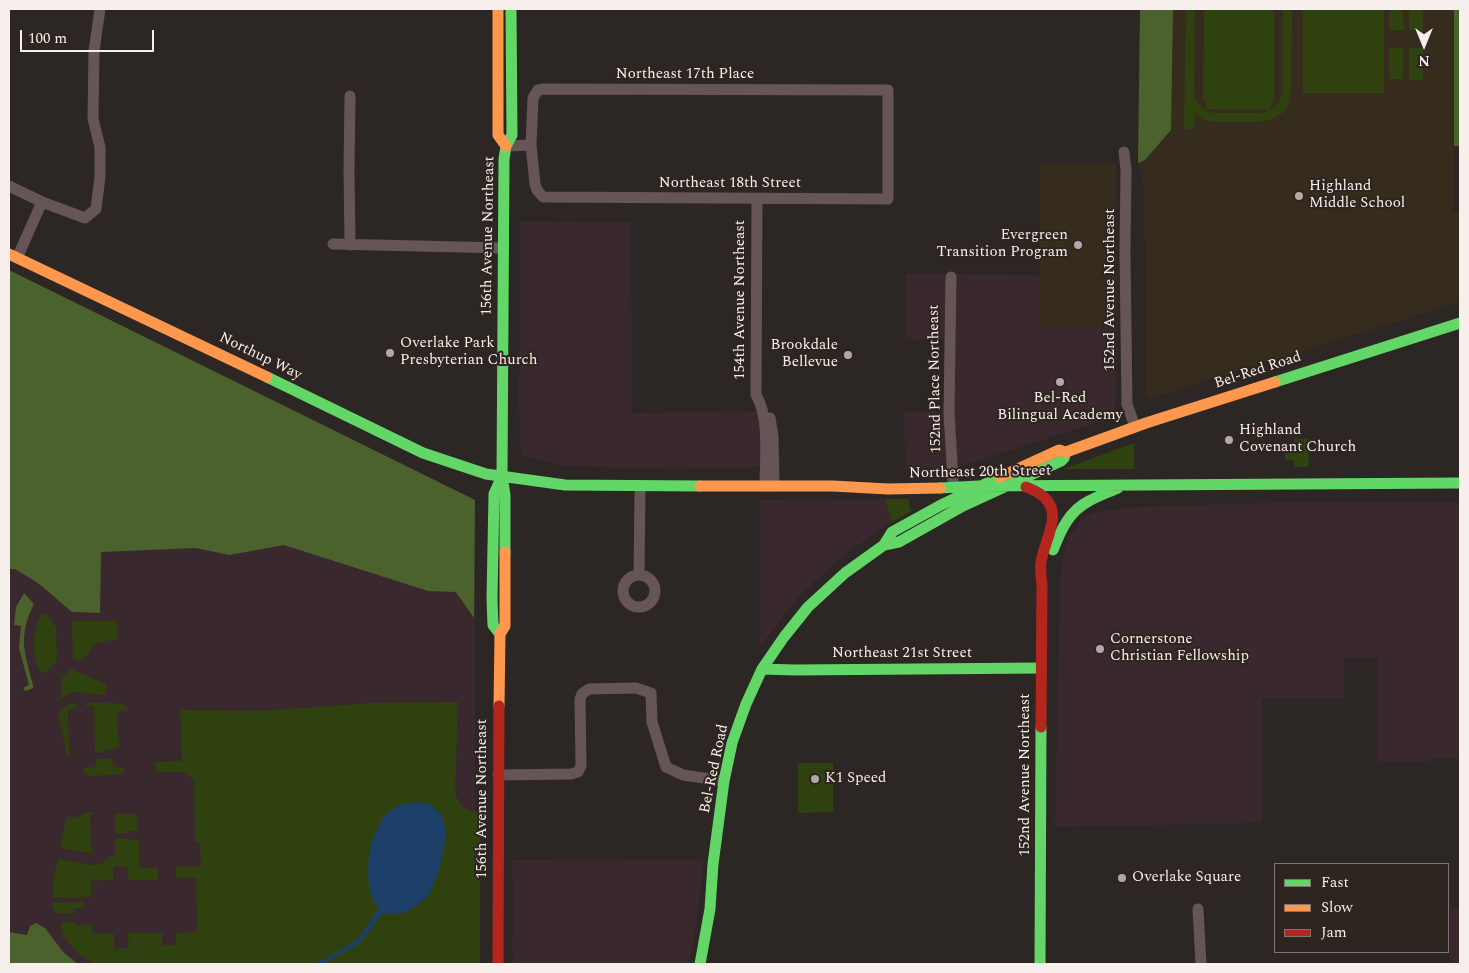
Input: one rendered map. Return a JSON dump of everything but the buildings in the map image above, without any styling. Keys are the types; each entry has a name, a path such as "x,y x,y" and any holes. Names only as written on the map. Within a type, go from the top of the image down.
{"main road":[{"name":"156th Avenue Northeast","path":"498,9 498,135 506,146"},
{"name":"156th Avenue Northeast","path":"498,964 500,634 493,625 492,580 494,494 502,476 504,159 506,146 512,135 511,9"},
{"name":"Northup Way","path":"13,256 423,453 461,467 502,476"},
{"name":"Bel-Red Road","path":"700,964 710,910 715,848 724,781 732,743 746,704 762,669 784,636 808,606 845,573 884,544 892,532 979,486 1059,450 1066,452 1135,427 1460,323"},
{"name":"Bel-Red Road","path":"884,544 899,542 963,506 1063,460 1066,452"},
{"name":"Northeast 20th Street","path":"502,476 566,485 833,486 867,489 940,490 979,486 1460,483"},
{"path":"833,486 855,478 944,480 979,486"},
{"path":"1042,585 1058,537 1074,511 1086,502 1127,485"},
{"path":"1024,486 1042,495 1051,505 1052,510 1052,527 1042,556 1040,569 1042,585"},
{"path":"910,489 922,501 923,508 917,519"},
{"name":"152nd Avenue Northeast","path":"1040,964 1042,585"},
{"name":"Northeast 21st Street","path":"762,669 1041,668"}],"street":[{"path":"9,186 42,202 85,218 96,209 100,177 100,147 93,119 94,61 100,9"},
{"name":"Northeast 17th Place","path":"531,145 533,98 538,90 543,89 888,90"},
{"name":"Northeast 18th Street","path":"531,145 535,184 543,197 888,199 888,90"},
{"path":"350,96 348,170 350,245"},
{"path":"506,146 531,145"},
{"name":"152nd Avenue Northeast","path":"1124,152 1126,170 1127,404 1135,427"},
{"name":"154th Avenue Northeast","path":"756,199 756,395 768,413 772,424 769,486"},
{"path":"13,256 42,202"},
{"path":"333,244 503,248"},
{"name":"152nd Place Northeast","path":"950,277 949,412 953,481"},
{"path":"640,486 640,575"},
{"path":"498,775 571,774 578,772 581,766 580,699 582,694 589,689 636,688 652,693 652,722 666,766 683,775 724,781"},
{"path":"1198,909 1201,964"}],"shaded area":[{"name":"Highland Middle School","path":"1045,9 1454,9 1453,211 1460,212 1460,302 1149,399 1145,396 1143,180 1138,163 1140,10"},
{"name":"Evergreen Transition Program","path":"1040,163 1116,163 1117,327 1039,327"},
{"path":"520,221 631,222 632,413 773,412 781,467 634,468 567,466 521,456 519,408"},
{"path":"9,270 475,500 475,964 9,964"},
{"path":"906,274 1039,275 1040,327 1117,327 1115,417 949,470 905,469 904,411 949,412 949,340 905,339"},
{"path":"885,499 892,522 844,555 807,589 794,602 760,647 760,500"},
{"path":"1460,502 1460,777 1458,759 1433,758 1430,761 1377,761 1378,657 1345,658 1344,699 1262,699 1262,823 1055,827 1060,583 1063,557 1069,537 1081,520 1093,513 1133,507 1262,503"},
{"path":"703,859 694,940 689,964 513,964 512,860"},
{"path":"1460,907 1460,964 1450,964 1450,910"}],"green space":[{"path":"1045,9 1173,9 1171,130 1145,160 1138,163 1140,10"},
{"path":"1186,9 1195,9 1194,91 1198,103 1206,110 1214,113 1263,113 1275,107 1282,92 1283,9 1292,9 1291,91 1288,106 1284,112 1271,120 1257,122 1215,122 1204,120 1195,113 1194,129 1184,129"},
{"path":"1204,9 1274,9 1274,101 1271,101 1271,110 1206,109 1206,101 1203,101"},
{"path":"1303,9 1384,9 1384,93 1303,93"},
{"path":"1389,9 1403,9 1404,30 1389,30"},
{"path":"1409,9 1423,9 1423,31 1409,30"},
{"path":"1454,9 1460,9 1460,146 1454,146"},
{"path":"1389,48 1403,48 1403,79 1389,79"},
{"path":"1409,48 1423,48 1423,80 1409,80"},
{"path":"9,270 475,500 474,618 456,592 428,591 284,545 229,555 196,548 101,552 100,613 72,612 38,583 15,569 9,569"},
{"path":"1294,439 1308,439 1309,465 1307,467 1294,467 1294,460 1285,460 1285,452 1294,452"},
{"path":"1134,443 1134,469 1063,469"},
{"path":"885,499 909,499 909,506 912,511 892,522"},
{"path":"24,593 34,604 24,635 25,653 33,685 33,688 26,691 23,688 29,685 19,648 21,626 14,625 16,607"},
{"path":"44,614 56,627 57,659 43,673 36,662 34,644 37,625"},
{"path":"75,621 117,621 118,639 96,643 92,645 88,654 80,660 73,659 72,623"},
{"path":"71,669 106,684 105,695 78,692 71,693 56,701 61,695 61,680"},
{"path":"458,702 455,794 464,808 480,812 480,964 94,964 77,953 62,933 61,922 75,922 76,925 92,924 93,934 114,934 114,949 129,948 128,933 162,933 162,945 176,945 176,933 197,932 196,878 176,878 176,867 201,866 200,842 195,842 194,779 182,772 156,772 156,762 182,761 180,710 258,711 373,703"},
{"path":"85,703 123,704 126,706 128,710 117,711 119,748 95,753 94,706 86,706"},
{"path":"77,704 76,708 68,709 69,754 76,755 67,755 58,712 67,705"},
{"path":"113,758 112,763 114,767 124,768 123,773 88,776 88,773 84,774 84,768 96,767 96,759"},
{"name":"K1 Speed","path":"798,763 833,763 833,812 798,813"},
{"path":"88,812 94,812 90,814 91,852 95,854 64,849 60,846 66,820 69,817 75,818"},
{"path":"115,814 136,814 138,831 115,834"},
{"path":"129,838 129,840 139,840 139,868 158,867 158,880 128,880 127,867 113,867 113,880 91,881 91,897 53,898 54,876 58,859 92,865 102,864 108,857 115,857 115,839"},
{"path":"83,902 83,908 71,909 75,910 75,913 56,913 52,907 53,903"},
{"path":"36,923 45,928 64,953 78,964 9,964 9,932 27,935 30,926"}],"water":[{"path":"416,802 431,805 440,813 444,822 446,837 439,870 429,895 415,907 402,913 382,914 361,942 323,964 311,964 329,957 358,939 380,909 373,900 369,887 368,866 371,843 383,817 399,805"}],"traffic: fast":[{"path":"505,552 505,495 502,476 504,159 506,146 512,135 511,9"},
{"path":"1275,382 1460,323"},
{"path":"267,377 423,453 486,474 565,485 700,486"},
{"path":"884,545 899,542 963,506 1061,461 1066,452"},
{"path":"500,634 493,625 492,599 494,494 502,476"},
{"path":"700,964 710,909 713,864 724,781 732,743 746,704 762,669 808,607 845,573 884,545 892,532 941,505 1000,477"},
{"path":"940,488 979,486 1460,483"},
{"path":"1053,550 1063,528 1076,510 1092,499 1118,488"},
{"path":"762,669 1041,668"},
{"path":"1040,964 1041,727"}],"traffic: slow":[{"path":"498,9 498,135 506,146"},
{"path":"9,254 267,377"},
{"path":"1000,477 1059,450 1066,452 1146,423 1275,382"},
{"path":"700,486 940,488"},
{"path":"499,706 500,634 505,626 505,552"}],"traffic: jam":[{"path":"1026,487 1048,501 1053,517 1041,565 1041,727"},
{"path":"498,964 499,706"}],"place":[{"name":"Highland Middle School","path":"1299,196"},
{"name":"Evergreen Transition Program","path":"1078,245"},
{"name":"Overlake Park Presbyterian Church","path":"390,353"},
{"name":"Brookdale Bellevue","path":"848,355"},
{"name":"Bel-Red Bilingual Academy","path":"1060,382"},
{"name":"Highland Covenant Church","path":"1229,440"},
{"name":"Cornerstone Christian Fellowship","path":"1100,649"},
{"name":"K1 Speed","path":"815,779"},
{"name":"Overlake Square","path":"1122,878"}]}
